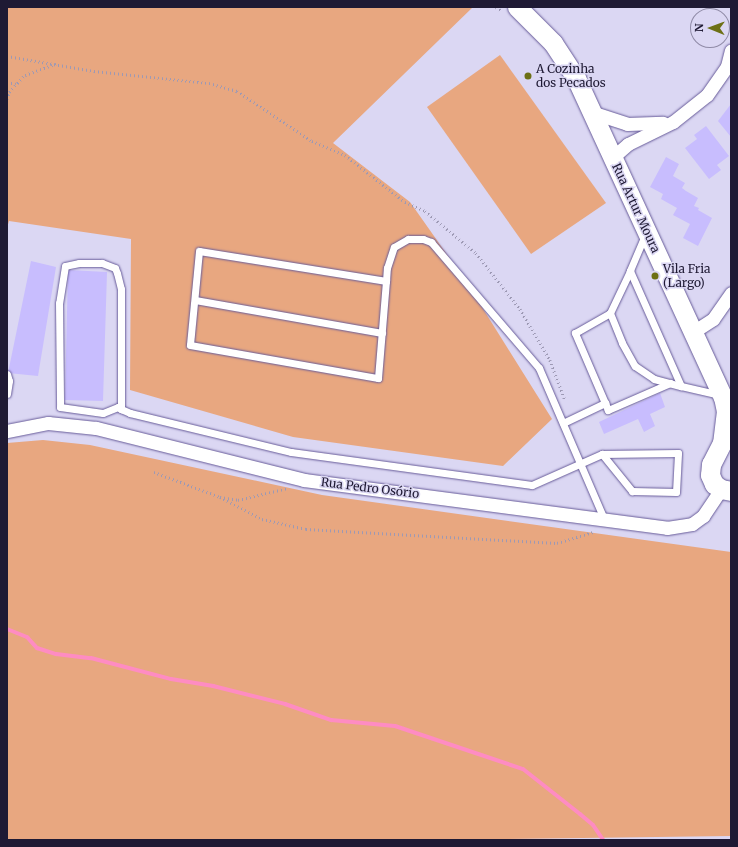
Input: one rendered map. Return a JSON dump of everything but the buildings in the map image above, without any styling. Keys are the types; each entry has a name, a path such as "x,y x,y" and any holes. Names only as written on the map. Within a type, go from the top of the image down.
{"main road":[{"name":"Rua Artur Moura","path":"512,11 545,34 566,60 613,157 693,332 727,400"},
{"path":"722,444 727,400"},
{"path":"726,490 712,480 710,470 731,426"}],"street":[{"path":"613,157 628,144 673,122 707,95 727,66 731,50"},
{"path":"591,112 627,124 651,125 673,122"},
{"path":"693,332 713,319 731,293"},
{"name":"Rua Pedro Osório","path":"7,431 48,423 96,428 304,480 668,528 684,527 703,516 726,490"}],"lane":[{"path":"646,231 630,271 610,313 575,333 608,410 670,383"},
{"path":"386,280 200,251 190,345 378,378 386,280 394,247 408,239 423,239 431,242 538,368 563,423 578,463 604,519"},
{"path":"121,409 121,289 117,273 115,268 102,263 79,263 65,266 60,303 60,407 103,413 121,409 291,452 532,485 578,463 602,454 678,453 676,492 632,491 602,454"},
{"path":"630,271 681,386"},
{"path":"194,300 382,333"},
{"path":"610,313 622,343 635,366 654,379 727,400"},
{"path":"7,374 9,380 7,394"},
{"path":"563,423 605,403"}],"path":[{"path":"496,7 512,11"},
{"path":"7,56 94,71 209,83 237,91 312,141 345,155 404,202 425,211 476,253 520,309 550,360 572,419"},
{"path":"7,99 25,75 56,64"},
{"path":"7,82 17,84"},
{"path":"154,472 220,497 262,519 306,529 557,543 575,539 600,528 604,519"},
{"path":"220,497 238,500 283,491 304,480"}],"shaded area":[{"path":"7,7 473,7 333,143 410,202 465,280 552,419 503,466 293,437 130,390 131,239 9,221 7,228"},
{"path":"500,55 606,203 531,254 427,107"},
{"path":"43,440 90,445 322,495 731,552 731,836 440,840 7,840 7,443"}],"waterway":[{"path":"7,629 27,637 37,648 56,654 91,658 171,679 213,686 285,704 331,720 395,726 523,769 593,825 603,840"}],"place":[{"name":"A Cozinha dos Pecados","path":"528,76"},
{"name":"Vila Fria (Largo)","path":"655,276"}]}
